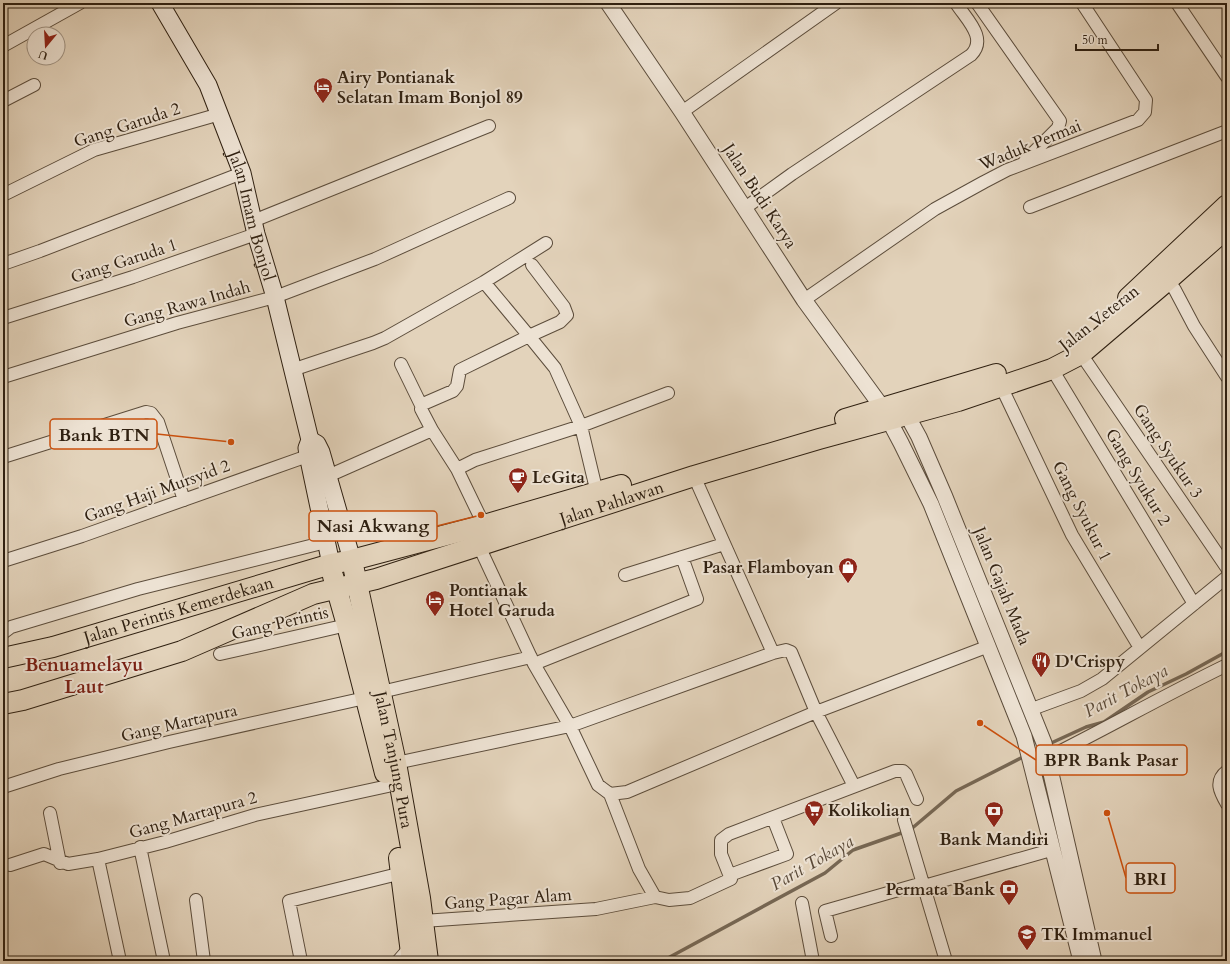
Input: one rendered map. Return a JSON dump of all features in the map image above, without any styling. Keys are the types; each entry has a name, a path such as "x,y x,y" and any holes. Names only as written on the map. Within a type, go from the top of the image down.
{"highway":[{"name":"Jalan Veteran","path":"894,412 1002,386 1052,369 1081,354 1168,280 1225,216"},
{"name":"Jalan Veteran","path":"894,412 990,376 1047,357 1071,344 1132,295 1225,216"},
{"name":"Jalan Pahlawan","path":"336,589 357,584 694,476 819,439 894,412"},
{"name":"Jalan Pahlawan","path":"330,564 352,560 484,525 894,412"},
{"name":"Jalan Tanjung Pura","path":"352,560 402,873 424,922 415,957"},
{"name":"Jalan Tanjung Pura","path":"330,564 347,625 396,763 413,899 415,957"},
{"name":"Jalan Perintis Kemerdekaan","path":"3,658 53,647 330,564"},
{"name":"Jalan Perintis Kemerdekaan","path":"3,704 23,700 182,651 313,594 336,589"}],"main road":[{"name":"Jalan Imam Bonjol","path":"160,3 194,58 208,85 242,173 254,228 275,297 292,370 313,449 330,564"},
{"name":"Jalan Imam Bonjol","path":"313,449 328,476 352,560"}],"street":[{"path":"3,46 80,3"},
{"name":"Jalan Budi Karya","path":"608,3 682,112 804,300 894,412"},
{"path":"682,112 836,3"},
{"path":"745,208 792,174 970,55 977,47 978,37 956,3"},
{"path":"977,3 1060,121 1058,128 1021,164"},
{"name":"Waduk Permai","path":"804,300 935,209 1007,170 1138,120 1145,112 1146,100 1082,3"},
{"path":"1177,3 1227,77"},
{"path":"3,101 34,85"},
{"name":"Gang Garuda 2","path":"3,195 94,150 220,114"},
{"name":"Gang Garuda 1","path":"3,318 133,277 254,228 489,126"},
{"path":"1030,207 1227,132"},
{"path":"3,264 242,173"},
{"name":"Gang Rawa Indah","path":"3,378 177,323 275,297 375,259 510,198"},
{"path":"292,370 373,343 484,282 546,243"},
{"path":"422,406 423,404 453,391 457,386 460,370 560,322 567,315 564,307 532,265"},
{"path":"1168,280 1194,326 1227,377"},
{"path":"484,282 555,368 581,426 597,493"},
{"name":"Gang Syukur 3","path":"1081,354 1227,568"},
{"path":"401,364 432,430 457,469 484,525"},
{"name":"Gang Syukur 2","path":"1052,369 1194,604"},
{"name":"Gang Syukur 1","path":"1002,386 1072,535 1140,648"},
{"path":"457,469 475,460 581,426 668,393"},
{"path":"3,457 146,412 151,413 158,422 184,500"},
{"name":"Jalan Gajah Mada","path":"894,412 1024,736 1031,759 1051,850 1080,961"},
{"name":"Jalan Gajah Mada","path":"894,412 919,437 946,496 1032,709 1048,756 1060,817 1094,961"},
{"path":"328,476 432,430"},
{"name":"Gang Haji Mursyid 2","path":"3,561 184,500 313,449"},
{"path":"694,476 773,653"},
{"path":"3,632 11,627 138,589 326,542"},
{"path":"478,544 532,661 570,726 598,785 610,794 639,869 655,897"},
{"path":"626,575 724,544"},
{"name":"Gang Martapura","path":"3,787 58,769 154,745 373,695 532,661 697,599 682,557"},
{"path":"1032,709 1081,691 1102,679 1227,577"},
{"name":"Gang Perintis","path":"220,654 347,625"},
{"path":"610,794 627,792 816,712 989,646"},
{"path":"396,763 570,726 773,653 786,650 791,652 816,712 854,786"},
{"path":"1048,756 1105,729 1172,691 1227,665"},
{"path":"773,818 787,854 730,875 721,854 721,840 729,834 900,770 906,774 909,779 917,799"},
{"path":"1227,771 1221,777 1219,787 1227,804"},
{"name":"Gang Martapura 2","path":"10,865 44,854 60,863 68,864 98,859 140,847 165,842 278,809 388,786"},
{"path":"50,813 60,863"},
{"path":"1044,820 1060,817"},
{"path":"904,820 946,961"},
{"path":"140,847 164,961"},
{"path":"831,936 825,911 1051,850"},
{"path":"98,859 120,961"},
{"path":"302,961 289,901 402,873"},
{"name":"Gang Pagar Alam","path":"424,922 596,910 655,897 669,900 690,898 729,881 730,875"},
{"path":"196,900 204,961"},
{"path":"802,903 813,961"}],"waterway":[{"name":"Parit Tokaya","path":"1049,744 1086,727 1104,722 1148,692 1186,674 1224,653 1227,649"},
{"name":"Parit Tokaya","path":"660,961 825,873 853,850 910,830 956,791 1025,756"}],"place":[{"name":"Airy Pontianak Selatan Imam Bonjol 89","path":"323,104"},
{"name":"Bank BTN","path":"231,442"},
{"name":"LeGita","path":"518,494"},
{"name":"Nasi Akwang","path":"481,515"},
{"name":"Pasar Flamboyan","path":"848,584"},
{"name":"Pontianak Hotel Garuda","path":"435,617"},
{"name":"D'Crispy","path":"1041,678"},
{"name":"BPR Bank Pasar","path":"980,723"},
{"name":"BRI","path":"1107,813"},
{"name":"Kolikolian","path":"814,827"},
{"name":"Bank Mandiri","path":"994,828"},
{"name":"Permata Bank","path":"1009,906"},
{"name":"TK Immanuel","path":"1027,951"}],"district":[{"name":"Benuamelayu Laut","path":"84,676"}]}
